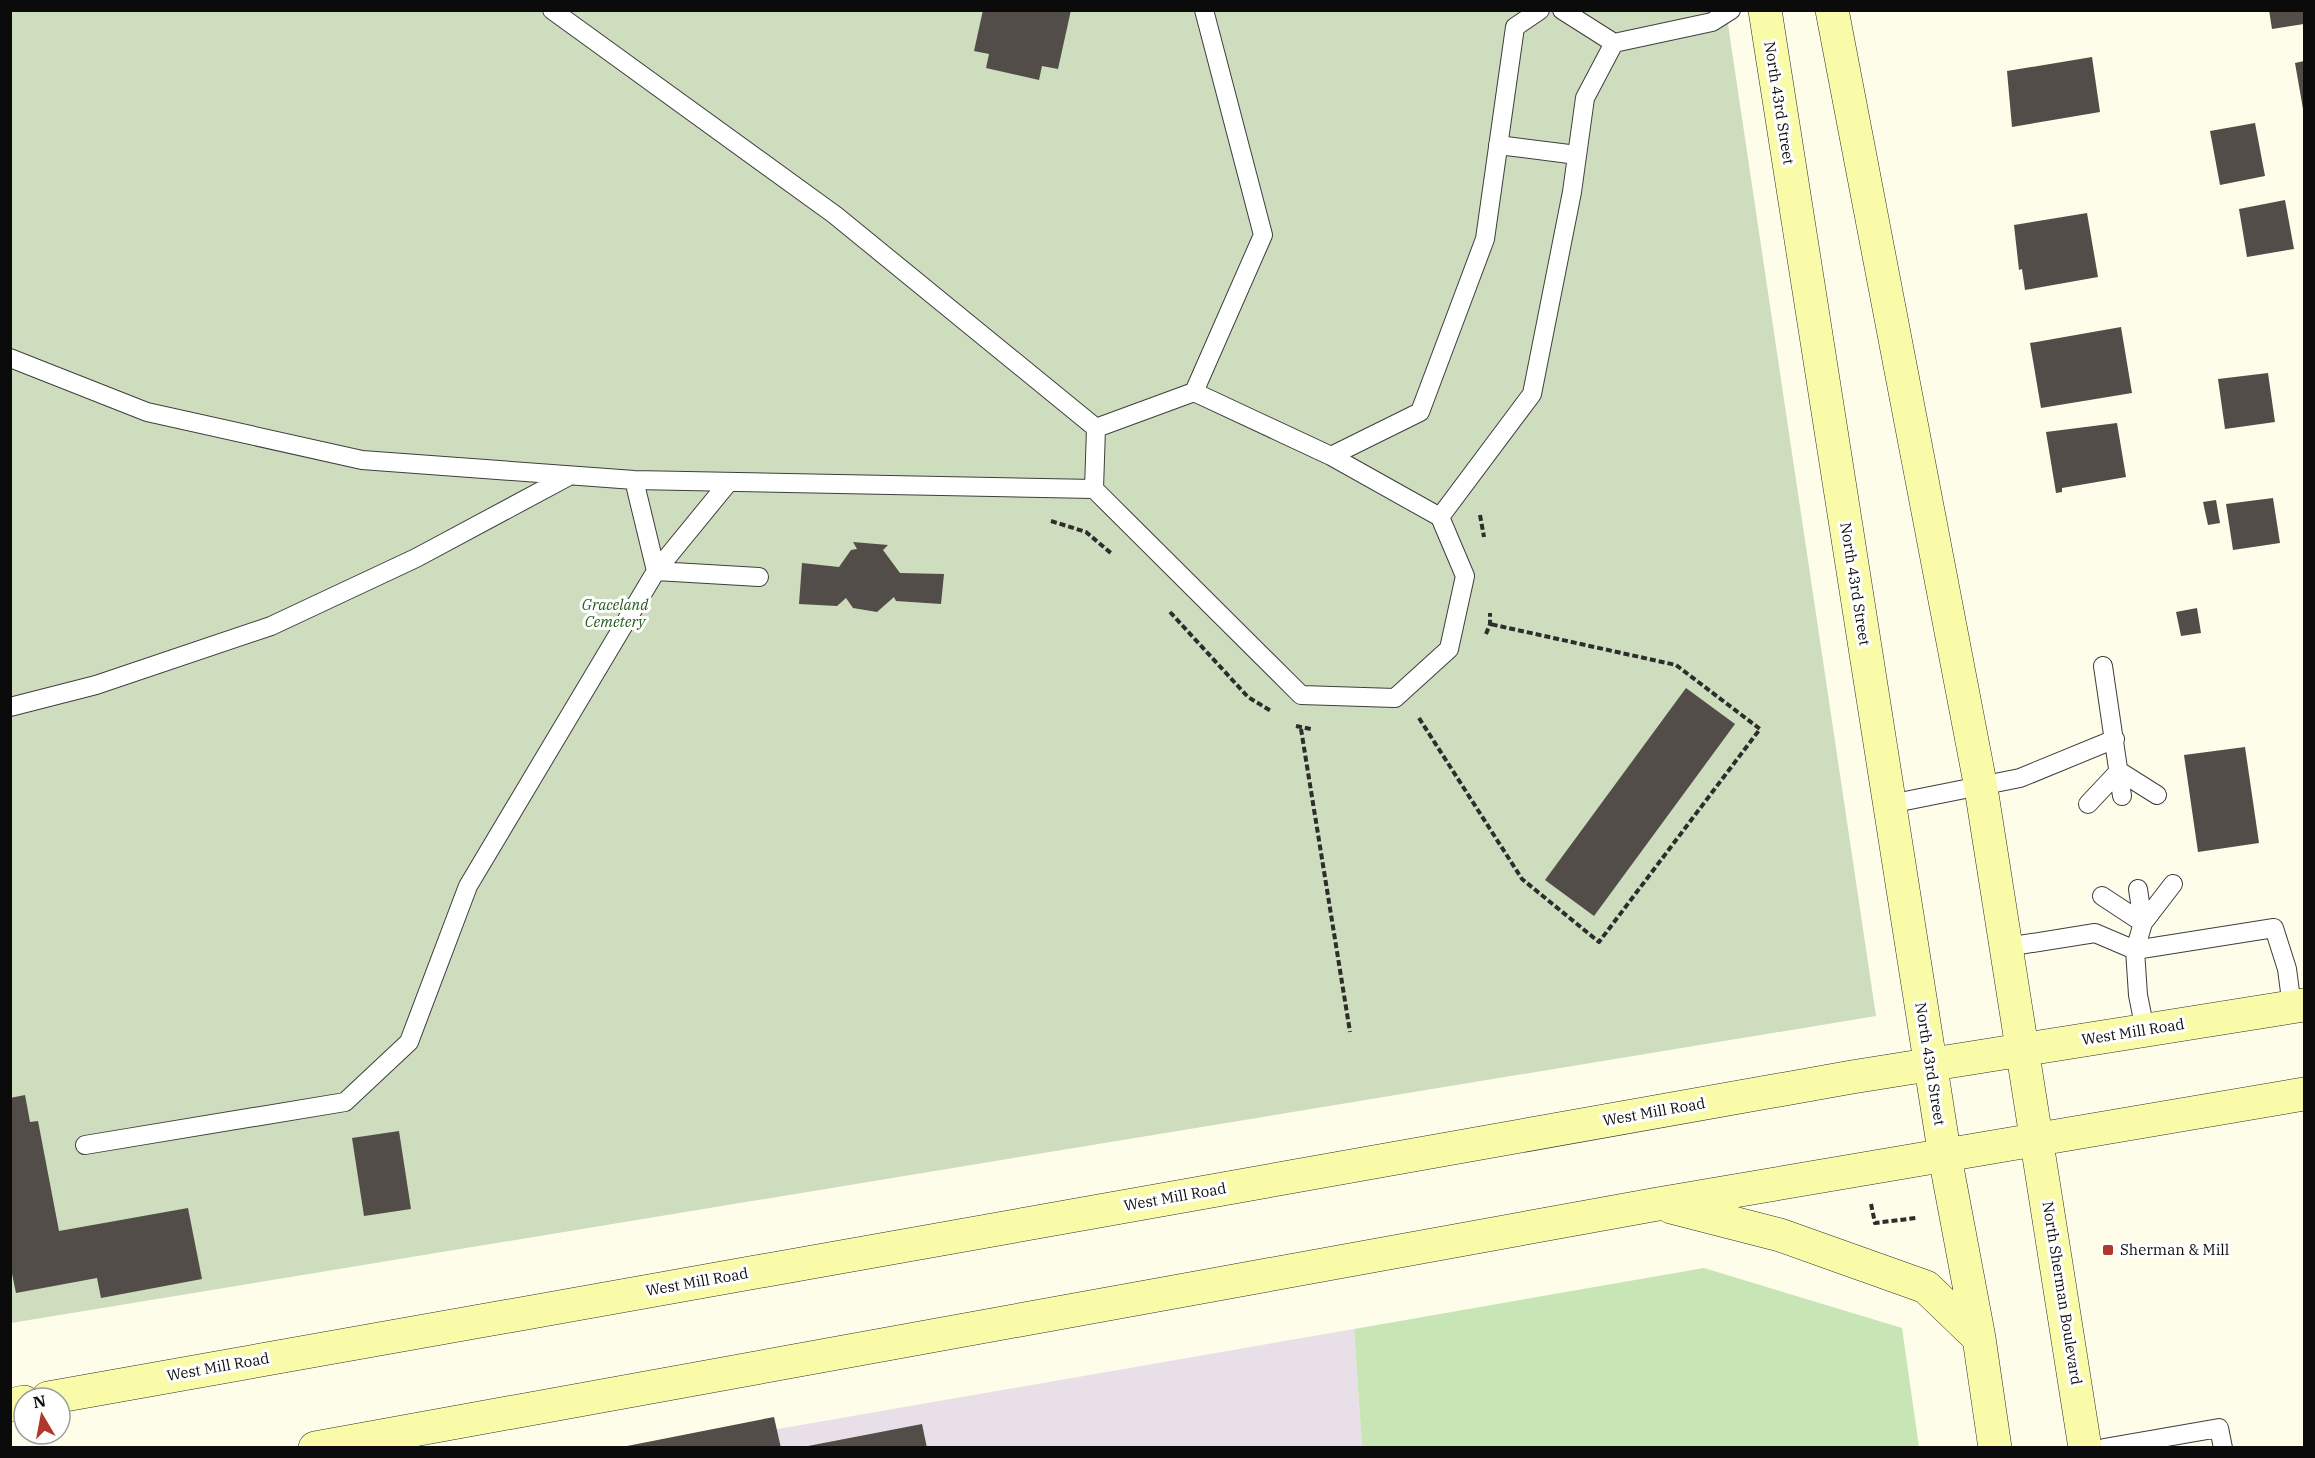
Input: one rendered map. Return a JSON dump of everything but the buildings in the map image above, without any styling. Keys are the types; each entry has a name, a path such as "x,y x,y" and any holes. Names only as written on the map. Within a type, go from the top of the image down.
{"main road":[{"name":"North 43rd Street","path":"1765,10 1945,1157"},
{"path":"1832,10 1981,788 2038,1139"},
{"name":"West Mill Road","path":"72,1394 1931,1064 2298,1006"},
{"path":"315,1448 1658,1204 1945,1157 2304,1094"},
{"name":"North Sherman Boulevard","path":"2038,1139 2085,1448"},
{"path":"1945,1157 1979,1338 1995,1448"},
{"path":"1658,1204 1780,1235 1926,1287 1979,1338"}],"lane":[{"path":"552,10 835,215 1096,428"},
{"path":"1194,392 1263,235 1204,10"},
{"path":"1331,456 1420,412 1485,239 1514,19 1540,10"},
{"path":"1562,10 1614,43 1712,22 1731,10"},
{"path":"1440,517 1532,394 1586,98 1614,43"},
{"path":"1498,145 1577,155"},
{"path":"11,359 147,412 362,460 634,480 1094,489 1301,695 1395,698 1449,649 1466,576 1440,517 1331,456 1194,392 1096,428"},
{"path":"1094,489 1096,428"},
{"path":"10,707 96,685 271,626 416,558 569,476"},
{"path":"634,480 656,571"},
{"path":"85,1145 345,1102 409,1041 468,886 656,571 728,483"},
{"path":"656,571 759,577"},
{"path":"2103,666 2122,796"},
{"path":"1890,804 1981,788 2020,778 2115,739"},
{"path":"2119,771 2157,795"},
{"path":"2088,804 2119,771"},
{"path":"2145,1030 2138,994 2135,950 2143,923 2173,884"},
{"path":"2138,889 2143,923"},
{"path":"2102,896 2143,923"},
{"path":"2007,947 2095,933 2135,950 2274,928 2298,1006"},
{"path":"2104,1448 2219,1428 2223,1448"}],"path":[{"path":"1472,475 1486,549"},
{"path":"1034,488 1044,519 1086,531 1119,561"},
{"path":"1485,635 1490,624 1490,603"},
{"path":"1168,610 1248,697 1274,713"},
{"path":"1418,717 1522,879 1599,942 1760,729 1676,665 1490,624"},
{"path":"1408,720 1426,711"},
{"path":"1292,724 1300,729 1312,729"},
{"path":"1300,729 1350,1032"},
{"path":"1869,1197 1875,1223 1916,1218"}],"shaded area":[{"path":"1354,1329 1362,1447 674,1447"}],"green space":[{"name":"Graceland Cemetery","path":"11,11 1726,11 1876,1016 11,1323"},
{"path":"1704,1268 1902,1328 1919,1447 1362,1447 1354,1329"}],"place":[{"name":"Sherman & Mill","path":"2108,1250"}]}
